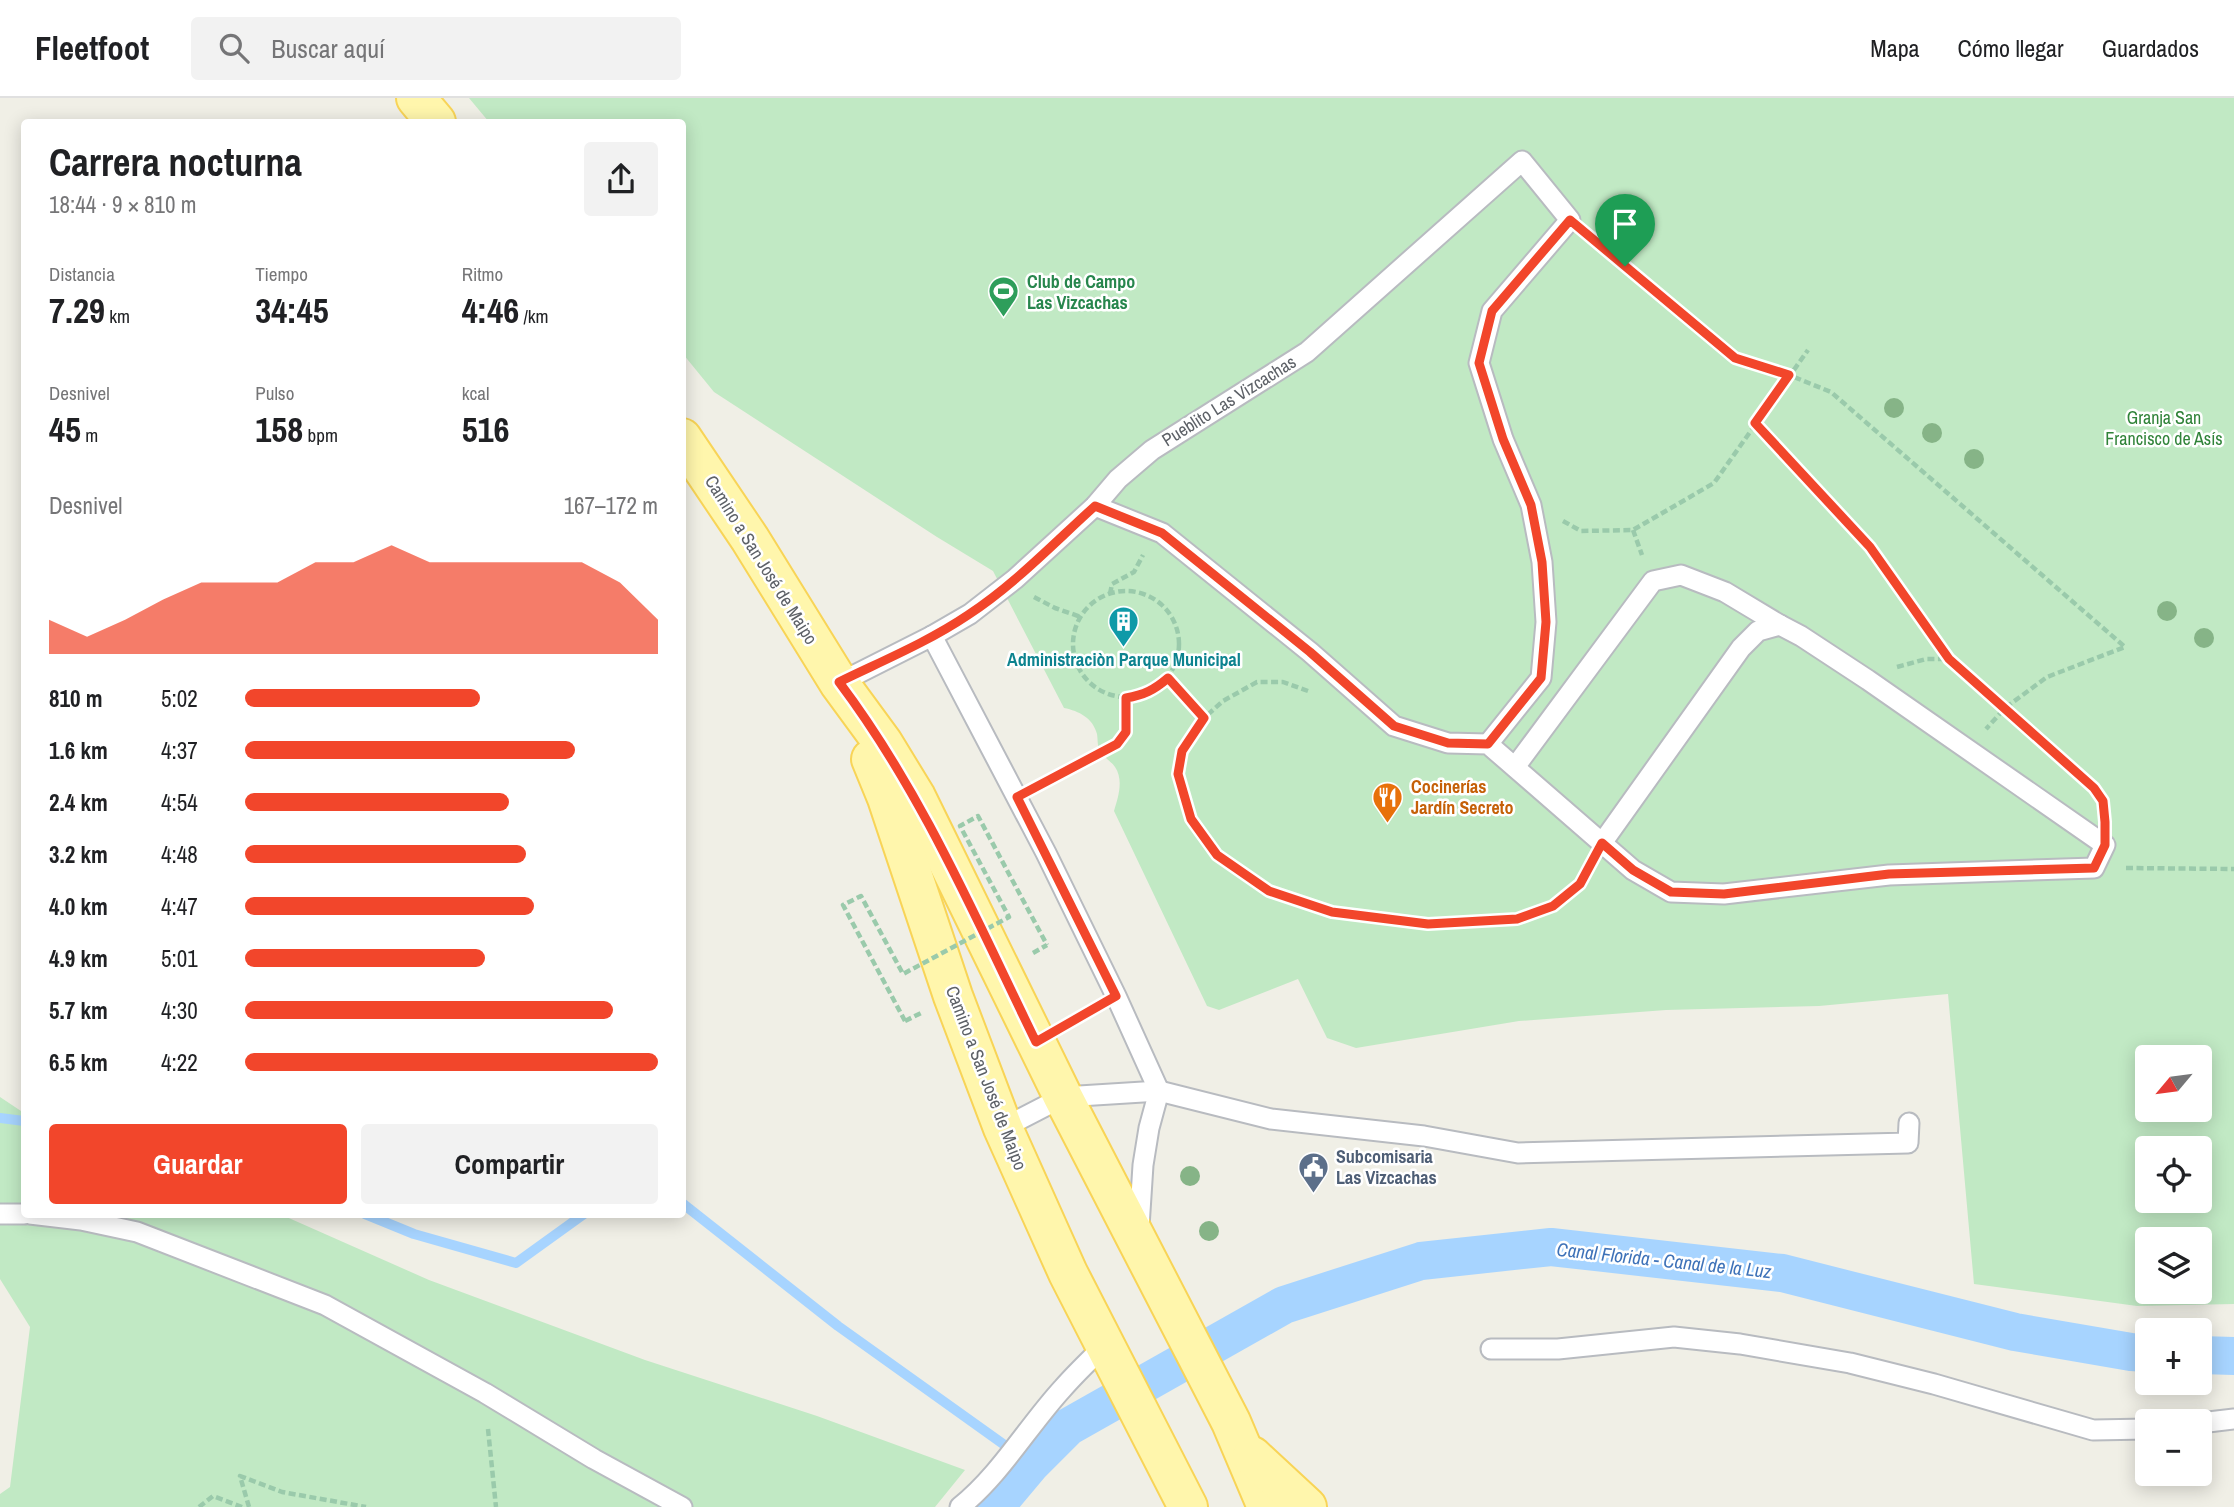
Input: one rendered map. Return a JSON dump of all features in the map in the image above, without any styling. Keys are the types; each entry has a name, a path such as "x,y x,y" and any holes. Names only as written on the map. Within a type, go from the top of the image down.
{"main road":[{"path":"416,98 434,119"},
{"name":"Camino a San José de Maipo","path":"686,444 916,797 1063,1097 1237,1435 1268,1507"},
{"name":"Camino a San José de Maipo","path":"839,682 887,798 953,996 1003,1128 1068,1273 1188,1507"},
{"path":"1237,1435 1307,1507"}],"lane":[{"name":"Pueblito Las Vizcachas","path":"839,682 970,614 1015,579 1095,506 1118,479 1152,450 1307,352 1522,161 1570,220"},
{"path":"1488,744 1541,678 1546,622 1542,562 1531,505 1503,439 1479,363 1492,311 1570,220"},
{"path":"1095,506 1162,533 1310,652 1394,726 1448,743 1488,744 1633,870 1671,892 1724,894 1889,874 2094,868 2105,845 1801,636 1725,592 1681,575 1653,581 1515,767"},
{"path":"1602,843 1741,648 1758,631 1780,625"},
{"path":"932,636 1017,797 1116,996 1159,1091 1143,1165 1139,1247"},
{"path":"1003,1128 1063,1097 1159,1091 1271,1119 1424,1136 1518,1153 1908,1143 1909,1123"},
{"path":"0,1214 21,1214"},
{"path":"64,1218 137,1232 325,1305 485,1393 594,1459 682,1507"},
{"path":"1491,1349 1558,1349 1674,1336 1740,1344 1850,1363 2093,1430 2135,1429"},
{"path":"960,1507 997,1469 1062,1388 1106,1347"},
{"path":"2212,1422 2234,1419"}],"path":[{"path":"1570,220 1735,358 1831,392 2125,647 2047,677 2005,708 1967,749"},
{"path":"1531,505 1581,531 1633,530 1714,483 1808,349"},
{"path":"1755,423 1870,547 1949,659 2094,788 2103,801 2105,845"},
{"path":"1110,594 1112,584 1138,568 1154,530"},
{"path":"1015,579 1038,600 1081,617"},
{"path":"1119,592 1135,592 1150,597 1163,606 1173,618 1180,649 1168,678 1156,689 1142,696 1126,698 1103,692 1084,677 1077,663 1073,648 1074,632 1081,617 1090,605 1119,592"},
{"path":"1868,680 1897,667 1926,659 1949,659"},
{"path":"1168,678 1204,718"},
{"path":"1321,695 1283,682 1257,682 1223,701 1204,718 1182,751 1178,774 1191,819 1217,855 1269,891 1332,912 1428,924 1517,919 1553,906 1580,884 1602,843"},
{"path":"1017,797 1117,744 1126,732 1126,698"},
{"path":"905,1021 843,905 861,896 903,974 1009,917 960,826 978,816 1047,945"},
{"path":"2094,868 2234,869"},
{"path":"1036,1042 1116,996"},
{"path":"485,1393 496,1507"},
{"path":"249,1507 240,1476 282,1492 366,1507"},
{"path":"199,1507 213,1496 242,1507"}],"green space":[{"name":"Granja San Francisco de Asís","path":"469,98 2234,98 2234,1304 2137,1306 1974,1284 1948,994 1819,1006 1666,1010 1519,1021 1356,1048 1327,1038 1298,979 1219,1010 1207,1006 1114,811 1119,789 1118,772 1100,751 1095,728 1080,713 1064,708 993,571 714,392 686,358 686,119 486,119"},
{"path":"0,1097 21,1111 21,1218 289,1218 429,1280 645,1360 817,1416 965,1470 935,1507 0,1507 0,1494 10,1487 30,1327 0,1279"}],"waterway":[{"path":"0,1118 21,1121"},
{"path":"686,1206 838,1326 1031,1464"},
{"path":"375,1218 414,1234 516,1263 578,1218"},
{"name":"Canal Florida - Canal de la Luz","path":"995,1507 1031,1464 1068,1427 1284,1305 1421,1261 1551,1247 1782,1273 2015,1332 2135,1352"},
{"name":"Canal Florida - Canal de la Luz","path":"2212,1355 2234,1356"}],"place":[{"name":"Club de Campo Las Vizcachas","path":"1004,319"},
{"name":"Administraciòn Parque Municipal","path":"1124,649"},
{"name":"Cocinerías Jardín Secreto","path":"1388,824"},
{"name":"Subcomisaria Las Vizcachas","path":"1313,1194"}],"route":[{"path":"1570,220 1625,266 1735,358 1789,375 1755,423 1870,547 1949,659 2094,788 2103,801 2105,845 2094,868 1889,874 1724,894 1671,892 1633,870 1602,843 1580,884 1553,906 1517,919 1428,924 1332,912 1269,891 1217,855 1191,819 1178,774 1182,751 1204,718 1168,678 1156,689 1142,696 1126,698 1126,732 1117,744 1017,797 1116,996 1036,1042 916,797 883,743 839,682 970,614 1015,579 1095,506 1162,533 1310,652 1394,726 1448,743 1488,744 1541,678 1546,622 1542,562 1531,505 1503,439 1479,363 1492,311 1570,220"}]}
